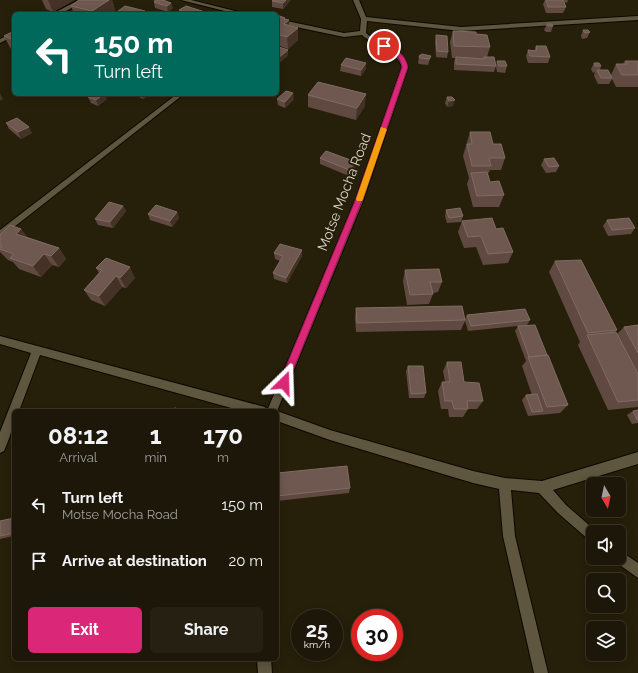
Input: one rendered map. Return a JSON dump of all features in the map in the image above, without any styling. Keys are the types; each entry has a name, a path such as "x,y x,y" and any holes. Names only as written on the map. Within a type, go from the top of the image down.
{"street":[{"path":"59,12 84,0"},
{"path":"184,0 235,12"},
{"path":"279,21 344,35 363,33 364,19 356,0"},
{"path":"364,19 438,28 461,29 638,18"},
{"name":"Motse Mocha Road","path":"273,409 359,201 405,67 403,60 395,51 372,41 363,33"},
{"path":"0,41 12,35"},
{"path":"0,235 178,96"},
{"path":"0,340 37,348 254,409"},
{"path":"14,409 37,348"},
{"path":"0,447 12,415"},
{"path":"279,417 330,435 473,477 505,484 542,487 638,458"},
{"path":"505,484 509,536 541,673"},
{"path":"542,487 562,509 586,530"},
{"path":"626,562 638,571"},
{"path":"264,661 266,673"}],"building":[{"path":"79,0 109,0 92,11 71,6"},
{"path":"156,0 163,0 171,3 167,6 154,2"},
{"path":"286,0 283,3 272,1"},
{"path":"546,0 563,0 566,7 548,7"},
{"path":"125,6 145,11 144,12 117,12"},
{"path":"186,6 205,12 184,12 179,10"},
{"path":"279,16 289,20 284,24 298,28 287,37 279,35"},
{"path":"583,30 588,30 590,32 585,33"},
{"path":"453,31 476,32 476,34 487,35 490,47 454,46"},
{"path":"12,32 12,39 4,36"},
{"path":"436,35 447,36 448,52 437,51"},
{"path":"536,46 546,46 550,57 530,56 528,50 537,51"},
{"path":"279,47 288,50 279,57"},
{"path":"422,54 431,56 429,59 420,58 419,56"},
{"path":"456,57 485,59 484,57 494,57 496,66 456,64"},
{"path":"346,58 366,63 361,70 341,65"},
{"path":"497,61 505,61 507,66 499,66"},
{"path":"625,61 638,61 638,75 622,75 616,64 627,64"},
{"path":"594,63 599,63 601,66 595,66"},
{"path":"597,70 608,70 612,78 601,78"},
{"path":"318,82 366,94 357,108 308,95"},
{"path":"286,91 293,93 285,102 277,99"},
{"path":"90,96 101,96 96,100 88,97"},
{"path":"447,97 452,97 455,100 449,101"},
{"path":"17,118 29,127 18,132 6,123"},
{"path":"470,132 490,132 493,144 501,144 505,158 489,158 491,166 472,166 467,144 472,144"},
{"path":"326,151 356,162 349,170 320,158"},
{"path":"554,158 559,166 549,167 544,159"},
{"path":"487,172 490,182 499,181 504,195 477,196 471,173"},
{"path":"109,202 123,206 110,222 95,219"},
{"path":"156,205 177,212 170,221 148,214"},
{"path":"460,208 463,216 449,218 446,210"},
{"path":"492,218 496,229 503,228 513,252 488,254 481,236 468,237 462,221"},
{"path":"629,218 635,228 612,230 607,220"},
{"path":"10,225 21,229 16,234 59,248 51,256 44,254 33,266 10,258 14,254 0,249 2,246 0,245 0,235"},
{"path":"280,244 302,250 286,278 273,273 283,256 274,253"},
{"path":"106,258 130,267 120,278 116,276 99,296 84,290 102,270 96,268"},
{"path":"581,260 617,330 588,333 555,261"},
{"path":"439,269 442,282 430,282 433,294 410,295 405,270"},
{"path":"462,306 465,320 357,323 356,308"},
{"path":"525,309 530,320 471,326 467,315"},
{"path":"535,325 547,355 529,357 518,326"},
{"path":"638,325 638,353 624,327"},
{"path":"616,332 638,374 638,400 618,402 587,335"},
{"path":"548,355 568,405 547,407 528,357"},
{"path":"447,362 461,362 464,382 479,383 483,401 467,401 468,409 454,409 452,401 445,401 442,382 450,382"},
{"path":"408,366 423,366 426,393 411,394"},
{"path":"537,394 543,411 532,412 526,395"},
{"path":"638,410 638,420 637,420 633,411"},
{"path":"347,466 350,488 279,496 279,473"},
{"path":"12,518 12,533 0,536 0,521"}],"slow traffic":[{"path":"359,199 384,129"}],"route":[{"path":"284,383 359,201 405,67 403,60 395,51 384,46"}]}
